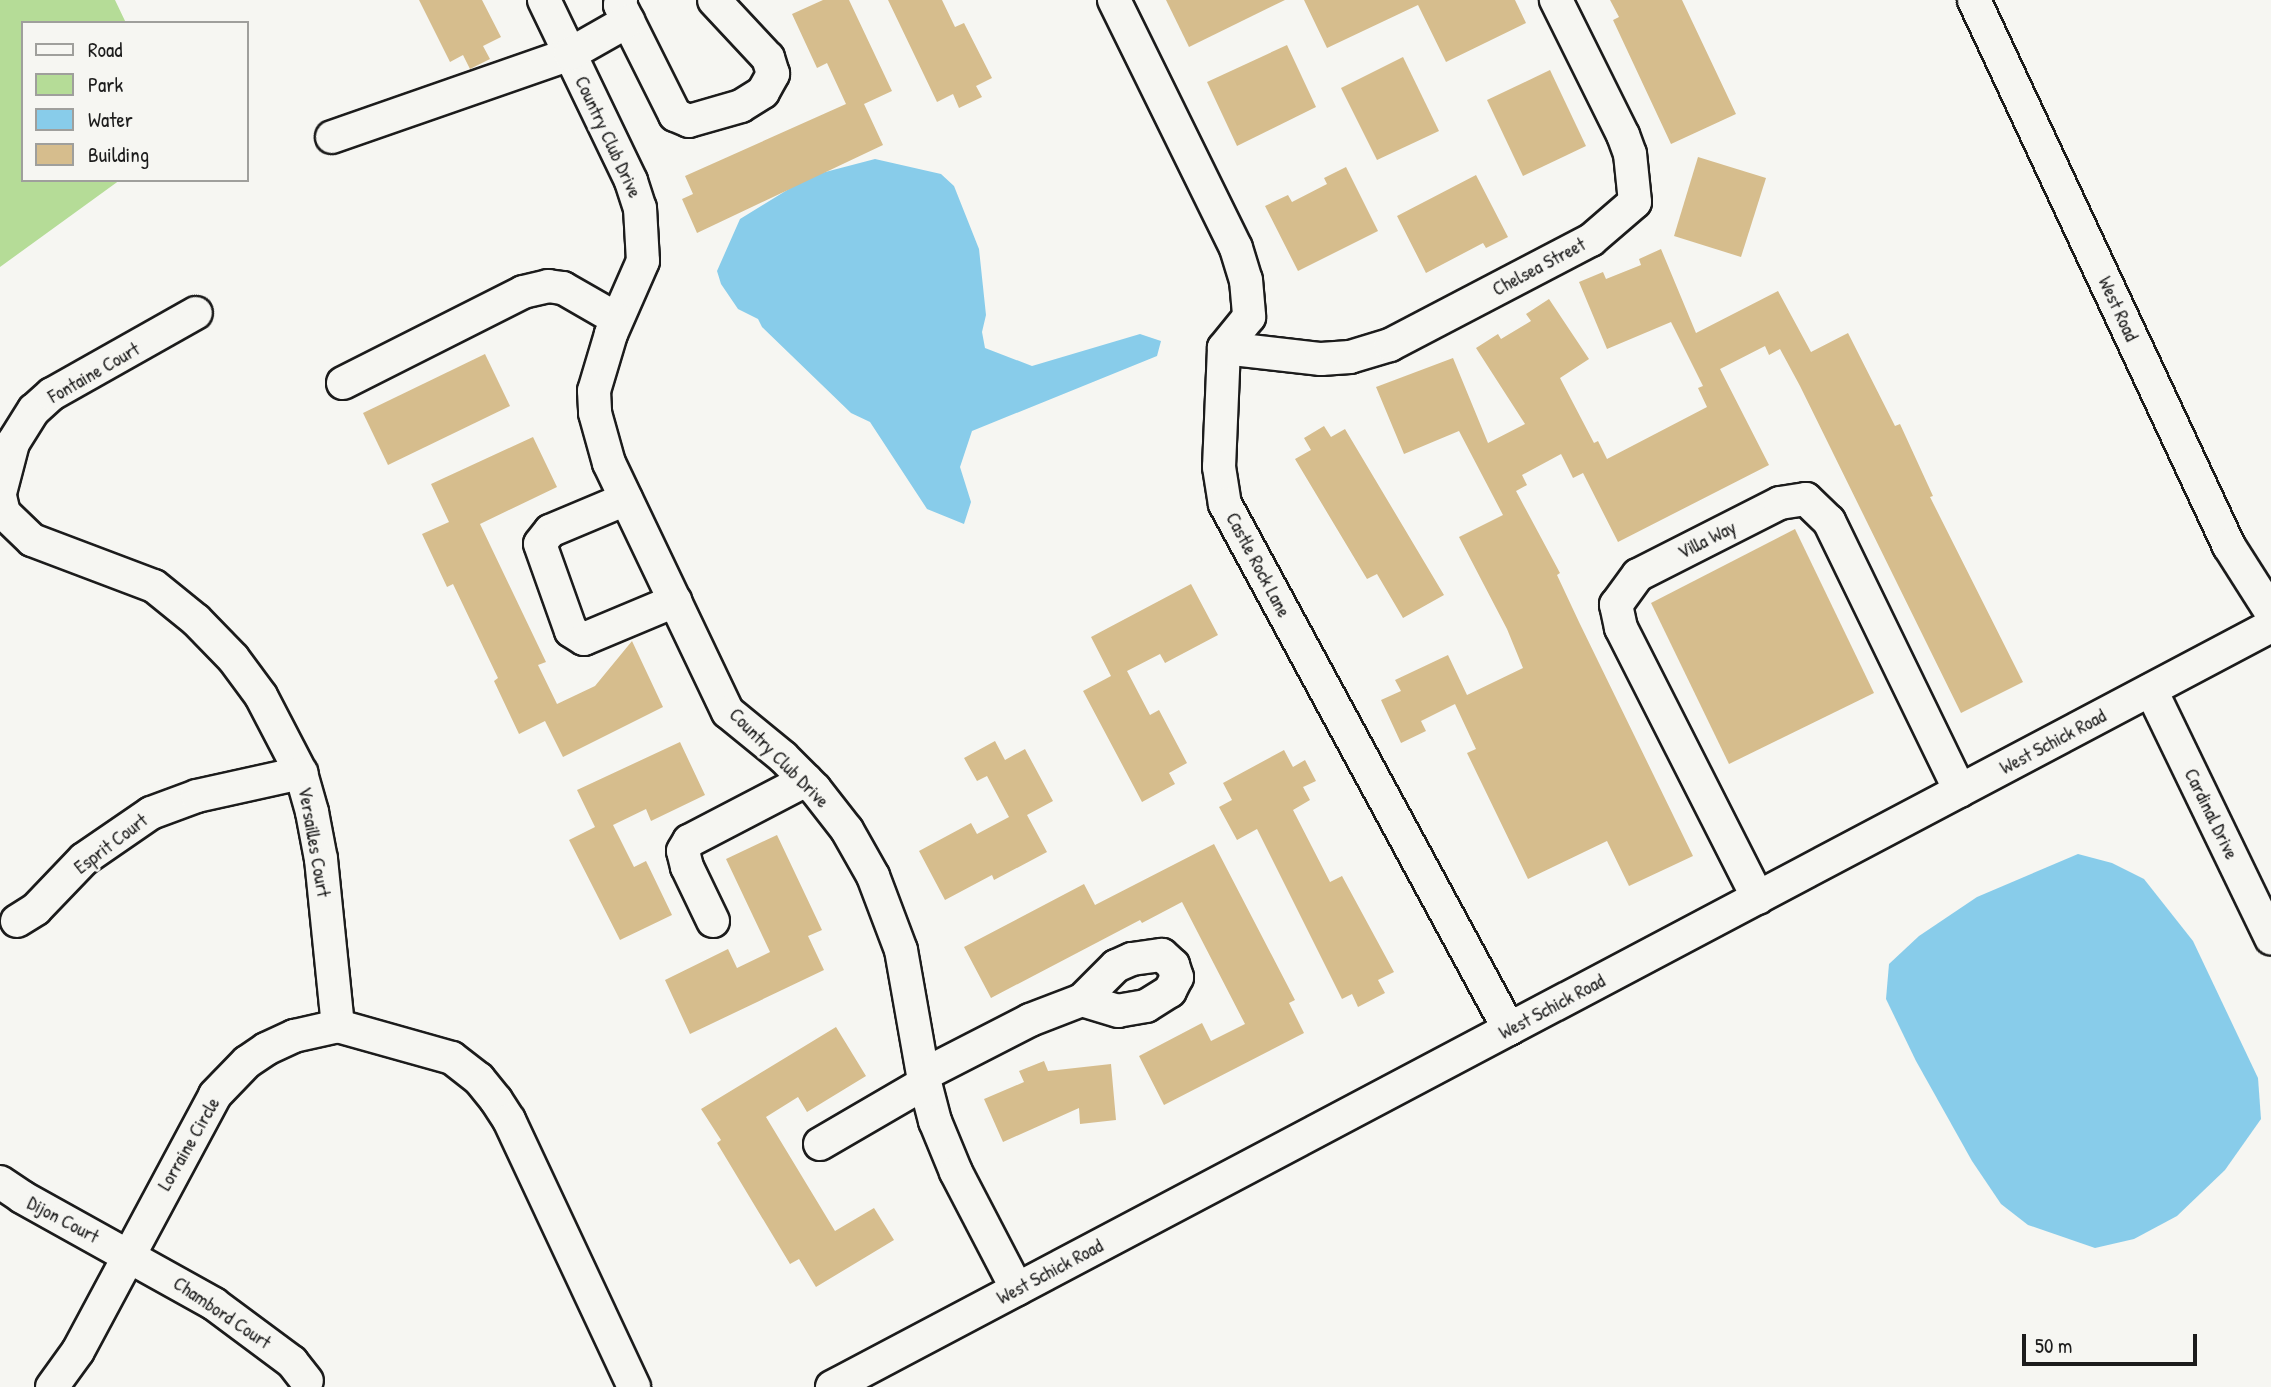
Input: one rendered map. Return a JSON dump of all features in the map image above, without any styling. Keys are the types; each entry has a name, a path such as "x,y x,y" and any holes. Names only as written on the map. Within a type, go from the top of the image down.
{"street":[{"name":"Country Club Drive","path":"544,0 631,181 640,208 643,261 617,319 594,391 601,438 626,499 729,712 806,780 847,830 873,876 901,950 924,1079 935,1121 956,1172 1017,1289"},
{"name":"Country Club Drive","path":"570,54 625,10 676,115 681,120 700,120 752,100 763,92 773,74 768,58 714,0"},
{"path":"1114,0 1236,248 1246,280 1249,317 1224,348"},
{"name":"Chelsea Street","path":"1224,348 1321,359 1350,357 1390,345 1591,240 1635,202 1630,154 1623,135 1556,0"},
{"name":"West Road","path":"1974,0 2229,546 2271,612"},
{"path":"332,137 570,54"},
{"path":"343,383 523,292 548,286 563,288 617,319"},
{"name":"Fontaine Court","path":"1,500 13,443 34,410 52,394 196,313"},
{"name":"Castle Rock Lane","path":"1224,348 1219,467 1231,518 1509,1029"},
{"path":"626,499 550,531 540,544 571,631 584,639 675,601"},
{"name":"Villa Way","path":"1758,898 1621,628 1616,605 1638,575 1780,502 1807,499 1829,521 1960,791"},
{"name":"Versailles Court","path":"1,500 32,540 154,586 195,620 249,677 279,727 301,774 321,859 338,1026"},
{"name":"West Schick Road","path":"832,1387 2271,626"},
{"name":"Cardinal Drive","path":"2151,690 2271,939"},
{"name":"Esprit Court","path":"17,921 36,909 84,859 151,813 197,796 301,774"},
{"path":"713,921 687,867 683,852 689,841 806,780"},
{"path":"820,1144 924,1079 1030,1020 1082,1000"},
{"name":"Lorraine Circle","path":"52,1387 78,1351 215,1095 233,1075 266,1049 294,1036 338,1026 452,1058 479,1079 509,1120 634,1387"},
{"name":"Dijon Court","path":"0,1182 22,1198 128,1255"},
{"name":"Chambord Court","path":"128,1255 214,1304 292,1362 307,1381"}],"green space":[{"path":"0,0 115,0 125,21 21,21 21,182 117,182 0,267"}],"water":[{"path":"875,159 941,174 954,186 979,249 986,315 982,332 985,348 1032,366 1140,334 1161,341 1157,356 972,431 960,467 971,502 964,524 927,509 870,422 851,413 762,327 758,319 738,309 721,284 717,271 740,219 810,176"},
{"path":"2078,854 2112,863 2144,879 2193,941 2258,1078 2261,1119 2225,1170 2177,1216 2134,1239 2095,1248 2028,1225 2001,1204 1972,1161 1916,1061 1886,999 1889,964 1919,936 1977,897"}],"building":[{"path":"419,0 482,0 501,37 483,46 490,59 470,69 463,55 450,62"},
{"path":"823,0 849,0 892,91 864,104 883,145 697,233 682,199 693,194 685,176 846,104 827,63 817,68 792,14"},
{"path":"888,0 942,0 955,27 964,23 992,78 976,86 982,97 959,108 953,94 937,102"},
{"path":"1166,0 1285,0 1189,47"},
{"path":"1304,0 1515,0 1526,23 1446,62 1418,5 1327,48"},
{"path":"1610,0 1682,0 1736,114 1671,144 1613,20 1619,17"},
{"path":"1287,45 1316,107 1237,146 1207,82"},
{"path":"1403,57 1439,131 1377,160 1341,88"},
{"path":"1550,70 1586,146 1523,176 1487,100"},
{"path":"1698,157 1766,178 1741,257 1674,236"},
{"path":"1346,167 1378,231 1298,271 1265,206 1288,195 1292,202 1327,184 1324,178"},
{"path":"1476,175 1508,237 1486,248 1483,243 1426,273 1397,216"},
{"path":"1661,249 1696,333 1778,291 1811,352 1848,333 1895,426 1900,424 1933,496 1930,497 2023,682 1961,713 1800,386 1780,349 1769,355 1765,346 1720,369 1769,465 1618,542 1583,473 1573,478 1561,454 1522,475 1527,485 1516,491 1560,573 1557,575 1579,622 1693,856 1629,886 1607,841 1528,879 1467,753 1476,749 1455,704 1421,721 1426,731 1401,743 1381,700 1401,691 1395,680 1448,655 1467,695 1523,668 1507,629 1459,537 1503,515 1459,431 1404,454 1376,387 1453,358 1488,443 1525,424 1476,348 1498,334 1501,339 1531,321 1526,314 1549,299 1589,359 1560,378 1594,443 1598,441 1607,459 1707,407 1698,388 1703,386 1671,322 1607,349 1579,282 1603,272 1606,279 1641,265 1639,259"},
{"path":"485,354 510,406 388,465 363,413"},
{"path":"1324,426 1331,437 1345,429 1444,595 1403,618 1377,574 1367,579 1295,459 1311,450 1304,438"},
{"path":"533,437 557,487 480,524 546,662 538,665 557,704 595,686 632,641 663,707 563,757 545,721 519,734 494,681 498,678 453,584 447,587 422,534 449,522 431,484"},
{"path":"1795,529 1874,693 1729,764 1651,603"},
{"path":"1191,584 1218,635 1165,663 1160,654 1127,671 1150,715 1159,710 1187,763 1169,773 1175,784 1142,802 1083,691 1111,676 1091,637"},
{"path":"995,741 1005,760 1025,749 1053,801 1027,815 1047,852 994,880 992,875 945,900 919,851 971,823 977,834 1009,817 987,776 977,781 964,758"},
{"path":"680,742 705,795 651,821 646,809 613,825 634,867 646,861 672,915 620,940 569,840 595,827 577,790"},
{"path":"1284,750 1293,767 1305,760 1316,781 1303,787 1310,800 1293,810 1330,882 1342,876 1394,972 1378,980 1385,993 1358,1007 1352,994 1342,999 1257,829 1237,840 1219,807 1232,800 1223,783"},
{"path":"777,835 822,930 808,936 824,970 690,1034 665,980 728,949 737,968 770,952 726,859"},
{"path":"1214,844 1295,1000 1289,1003 1304,1033 1164,1105 1139,1056 1202,1023 1211,1041 1245,1024 1182,902 1142,923 1140,920 991,998 964,947 1084,884 1095,905"},
{"path":"836,1027 866,1076 807,1112 798,1097 766,1117 835,1231 874,1208 894,1240 816,1287 799,1259 790,1264 717,1143 721,1140 701,1109"},
{"path":"1044,1061 1048,1071 1111,1064 1116,1120 1080,1124 1079,1108 1003,1142 984,1099 1024,1082 1019,1071"}]}
